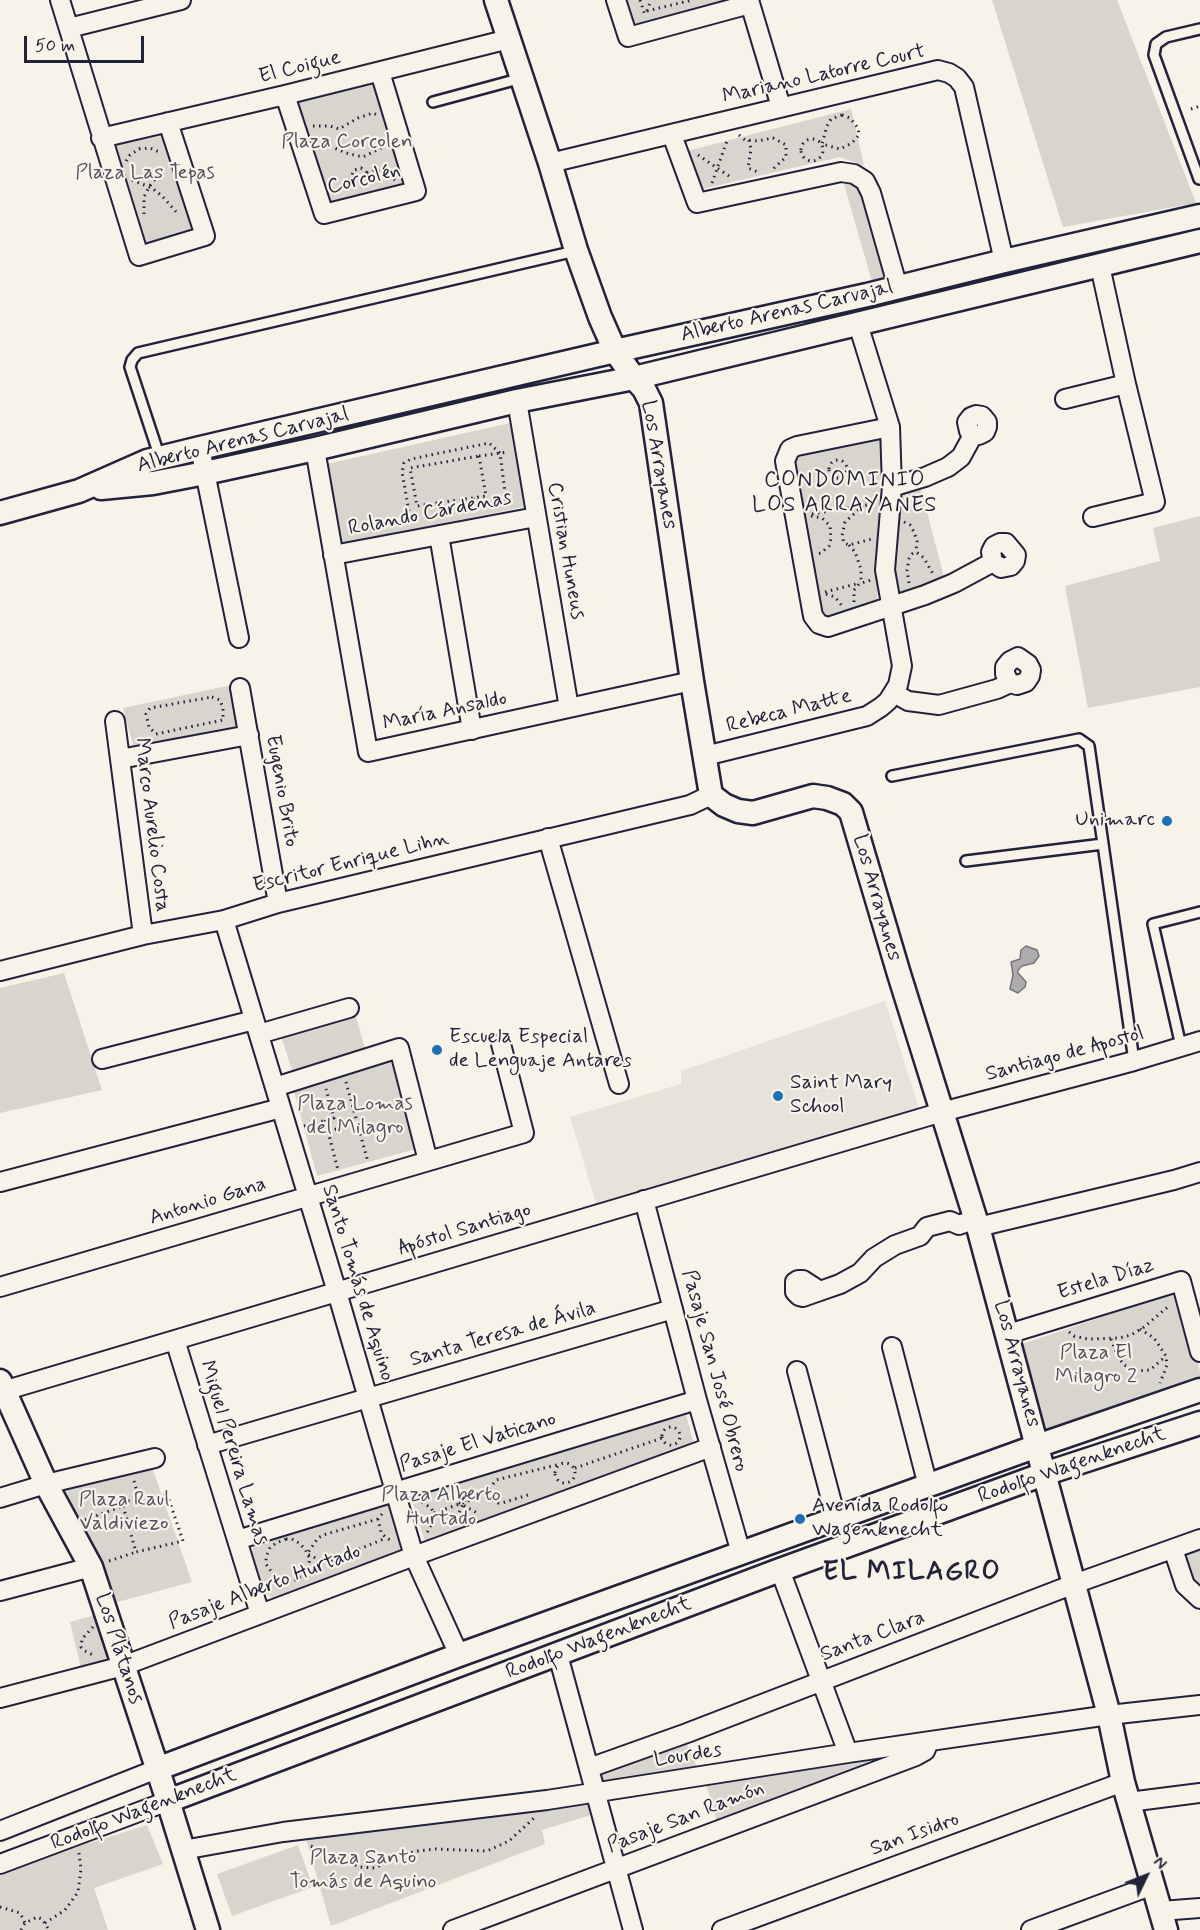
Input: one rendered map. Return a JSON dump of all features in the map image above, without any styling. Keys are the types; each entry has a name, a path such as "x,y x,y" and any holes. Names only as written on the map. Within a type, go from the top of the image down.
{"street":[{"path":"60,0 139,256 205,236 168,122"},
{"path":"69,28 181,0"},
{"name":"Los Arrayanes","path":"496,0 576,250 600,317 615,351 644,389 651,403 711,795 738,812 753,813 813,796 843,804 850,812 942,1112 971,1224 1008,1334 1109,1715 1126,1792 1164,1921"},
{"path":"616,0 628,37 750,2 781,107"},
{"name":"El Coigue","path":"101,138 380,72 508,39"},
{"name":"Mariano Latorre Court","path":"550,163 733,123 781,107 938,70 957,78 964,87 1004,261"},
{"name":"Corcolén","path":"285,95 324,214 416,191 380,72"},
{"path":"673,137 697,204 841,172 854,174 865,181 871,192 898,288"},
{"name":"Alberto Arenas Carvajal","path":"0,513 79,491 147,461 1200,216"},
{"name":"Alberto Arenas Carvajal","path":"79,491 153,483 206,473 517,402 634,378 1200,241"},
{"path":"1093,517 1155,502 1100,266"},
{"path":"858,324 890,427 891,494 887,528 886,579 902,666 894,693 908,701 939,705 997,689 1010,683"},
{"path":"1065,399 1126,384"},
{"name":"Cristian Huneus","path":"517,402 569,708"},
{"name":"Alberto Arenas Carvajal","path":"374,408 378,434"},
{"path":"890,427 790,449 785,461 813,616 819,624 828,627 853,620 935,591 993,562"},
{"path":"891,494 948,467 961,457 973,435"},
{"path":"200,448 239,638"},
{"name":"María Ansaldo","path":"315,449 368,752 692,681"},
{"name":"Rolando Cárdenas","path":"333,555 536,517"},
{"path":"439,535 472,730"},
{"name":"Eugenio Brito","path":"240,688 278,903"},
{"name":"Rebeca Matte","path":"705,756 867,716 881,707 894,693"},
{"name":"Marco Aurelio Costa","path":"115,721 143,935"},
{"path":"120,759 249,735"},
{"name":"Escritor Enrique Lihn","path":"0,971 143,935 224,920 278,903 690,805 711,795"},
{"path":"548,838 619,1084"},
{"name":"Santo Tomás de Aquino","path":"224,920 414,1556 459,1655"},
{"path":"102,1059 349,1008"},
{"name":"Santiago de Apostol","path":"942,1112 1200,1041"},
{"name":"Antonio Gana","path":"0,1287 524,1133 501,1044"},
{"path":"275,1087 399,1048 428,1161"},
{"path":"0,1182 281,1108"},
{"name":"Apóstol Santiago","path":"2,1388 175,1340 942,1112"},
{"path":"820,1291 840,1284 860,1273 874,1258 895,1245 920,1236 927,1227 951,1221 971,1224 1174,1180 1200,1172"},
{"name":"Pasaje San José Obrero","path":"644,1200 741,1553"},
{"name":"Estela Díaz","path":"1008,1334 1181,1281 1200,1352"},
{"name":"Santa Teresa de Ávila","path":"207,1445 673,1309"},
{"name":"Miguel Pereira Lamas","path":"175,1340 260,1614"},
{"path":"892,1347 928,1486"},
{"path":"797,1371 836,1518"},
{"name":"Los Plátanos","path":"2,1388 46,1484 91,1566 208,1930"},
{"name":"Rodolfo Wagenknecht","path":"0,1831 459,1655 1037,1446 1200,1390"},
{"name":"Pasaje El Vaticano","path":"237,1540 698,1400"},
{"name":"Rodolfo Wagenknecht","path":"0,1864 780,1570 1044,1474 1200,1423"},
{"name":"Pasaje Alberto Hurtado","path":"0,1698 123,1666 711,1447"},
{"path":"0,1498 46,1484 155,1458"},
{"name":"Santa Clara","path":"589,1768 687,1733 1074,1584 1200,1539"},
{"path":"1173,1549 1185,1584 1200,1599"},
{"path":"0,1591 91,1566"},
{"path":"780,1570 848,1752"},
{"path":"558,1655 633,1930"},
{"name":"Lourdes","path":"183,1850 283,1832 548,1800 848,1752 1109,1715 1200,1705"},
{"name":"Pasaje San Ramón","path":"453,1930 916,1756 925,1751 929,1742"},
{"name":"San Isidro","path":"722,1930 1126,1792 1200,1793"},
{"path":"1031,1930 1154,1885"},
{"path":"1164,1921 1200,1908"}],"lane":[{"path":"1199,179 1154,55 1156,44 1166,38 1200,29"},
{"path":"433,102 522,78"},
{"path":"160,458 130,367 138,353 576,250"},
{"path":"892,776 1079,740 1089,746 1134,1061"},
{"path":"966,861 1103,844"},
{"path":"1181,1046 1153,924 1200,912"}],"path":[{"path":"651,0 646,13 692,0"},
{"path":"1191,108 1200,106"},
{"path":"296,131 320,125 339,129 358,117 374,114 396,125 392,141 363,157 330,146 314,146 304,155"},
{"path":"822,144 816,139 806,140 801,146 803,156 809,160 820,158 824,151 822,144 831,119 842,116 850,118 858,128 859,135 852,143 840,149 822,144"},
{"path":"733,123 745,140 749,140 757,141 773,138 786,145 786,157 774,168 757,172 748,168 748,156 751,149 749,140"},
{"path":"706,202 733,123"},
{"path":"673,137 753,192"},
{"path":"123,169 130,155 139,149 150,148 159,151 165,157"},
{"path":"149,187 169,164"},
{"path":"316,192 326,195 337,191 349,182 354,170 361,168 367,173"},
{"path":"349,182 355,183 363,180 367,173 376,170 395,180 401,195"},
{"path":"124,176 149,187 162,196 176,210 188,228 192,240"},
{"path":"414,540 402,472 404,463 411,459 489,443 500,453 508,522"},
{"path":"417,506 410,468 525,449"},
{"path":"408,507 486,496 479,456"},
{"path":"835,460 841,460 847,466 847,472 841,478 835,478 829,470 830,464 835,460"},
{"path":"803,557 821,553 829,546 831,539 830,526 822,518 807,514 864,505 891,494"},
{"path":"861,583 861,569 855,552 844,543 842,536 845,522 864,505"},
{"path":"849,545 902,520 910,525 914,532 917,541 916,552"},
{"path":"916,552 924,558 931,570 935,591"},
{"path":"909,600 909,559 916,552"},
{"path":"853,620 840,603 828,594 821,593 867,581 886,579"},
{"path":"853,620 854,590 867,581"},
{"path":"212,697 220,700 224,718 219,722 156,734 148,727 146,714 150,708 212,697"},
{"path":"346,1082 368,1162"},
{"path":"304,1126 334,1118 325,1087"},
{"path":"325,1120 338,1170"},
{"path":"329,1131 366,1121"},
{"path":"1065,1329 1074,1336 1088,1339 1111,1339 1131,1335 1155,1319 1175,1300"},
{"path":"1140,1329 1154,1338 1166,1356 1165,1373 1156,1389"},
{"path":"1111,1339 1124,1365 1137,1371 1150,1370 1166,1356"},
{"path":"669,1426 678,1430 680,1435 677,1443 673,1444 669,1444 662,1438 662,1433 669,1426"},
{"path":"575,1468 662,1438"},
{"path":"434,1513 485,1496 496,1480 560,1464 570,1464 575,1468"},
{"path":"560,1464 554,1474 557,1480 566,1482"},
{"path":"556,1486 570,1482 575,1468"},
{"path":"452,1527 474,1479"},
{"path":"439,1491 481,1515"},
{"path":"485,1496 502,1503 534,1492"},
{"path":"91,1566 183,1541 167,1494 122,1502 136,1552"},
{"path":"420,1501 431,1508 434,1513 432,1525 423,1536"},
{"path":"69,1526 123,1506"},
{"path":"308,1554 318,1538 323,1535 378,1519"},
{"path":"308,1554 310,1559 308,1567 292,1582 275,1577 266,1564 270,1548 286,1539 299,1543 308,1554 320,1560 330,1561 386,1538"},
{"path":"309,1845 360,1868 375,1868 401,1855 418,1851 436,1849 487,1851 509,1841 523,1830 548,1800"},
{"path":"45,1923 65,1910 78,1892 81,1869 77,1835"},
{"path":"0,1907 20,1913 25,1923"},
{"path":"21,1930 25,1923 37,1917 42,1918 49,1930"}],"shaded area":[{"path":"1026,946 1037,950 1039,956 1034,963 1022,966 1018,970 1026,982 1025,987 1018,993 1010,989 1013,975 1011,962 1020,959 1021,950"},
{"name":"Saint Mary School","path":"885,1001 919,1108 597,1207 570,1117 681,1084 681,1071"}],"green space":[{"path":"625,0 729,0 730,4 633,29"},
{"path":"992,0 1117,0 1196,203 1063,227"},
{"name":"Plaza Corcolen","path":"373,84 403,185 321,204 291,102"},
{"path":"851,109 864,166 840,157 698,190 683,152"},
{"name":"Plaza Las Tepas","path":"167,135 198,234 137,252 100,148"},
{"path":"843,181 861,190 889,281 873,285"},
{"path":"510,423 524,507 342,544 327,464"},
{"path":"879,434 883,449 884,482 878,554 877,606 829,617 821,611 793,457 798,452"},
{"path":"920,485 945,581 922,590 896,594 893,552 901,490"},
{"path":"1200,516 1200,687 1088,708 1065,586 1160,561 1153,528"},
{"path":"232,685 240,730 134,749 123,708"},
{"path":"64,973 102,1090 0,1113 0,988"},
{"path":"353,1007 365,1048 292,1070 279,1030"},
{"name":"Plaza Lomas del Milagro","path":"390,1059 416,1149 317,1176 292,1084"},
{"name":"Plaza El Milagro 2","path":"1174,1293 1180,1296 1200,1378 1044,1431 1022,1344"},
{"name":"Plaza Alberto Hurtado","path":"686,1415 694,1444 425,1541 409,1491"},
{"name":"Plaza Raul Valdiviezo","path":"151,1464 192,1582 114,1603 103,1561 63,1486"},
{"name":"Plaza Alberto Hurtado","path":"391,1500 408,1549 276,1600 261,1590 250,1554 259,1537"},
{"path":"1200,1545 1200,1591 1190,1581 1180,1553"},
{"path":"106,1612 123,1666 83,1677 70,1622"},
{"path":"685,1740 699,1771 597,1786 594,1772"},
{"path":"908,1752 719,1828 706,1785 844,1763"},
{"name":"Plaza Santo Tomás de Aquino","path":"587,1801 591,1815 542,1830 545,1844 331,1926 306,1839"},
{"path":"147,1825 163,1864 94,1888 108,1930 0,1930 0,1876 80,1846"},
{"path":"298,1845 313,1887 232,1916 217,1874"}],"place":[{"name":"Unimarc","path":"1167,821"},
{"name":"Escuela Especial de Lenguaje Antares","path":"437,1050"},
{"name":"Saint Mary School","path":"778,1096"},
{"name":"Avenida Rodolfo Wagenknecht","path":"800,1519"}],"district":[{"name":"CONDOMINIO LOS ARRAYANES","path":"845,494"},
{"name":"EL MILAGRO","path":"912,1573"}]}
